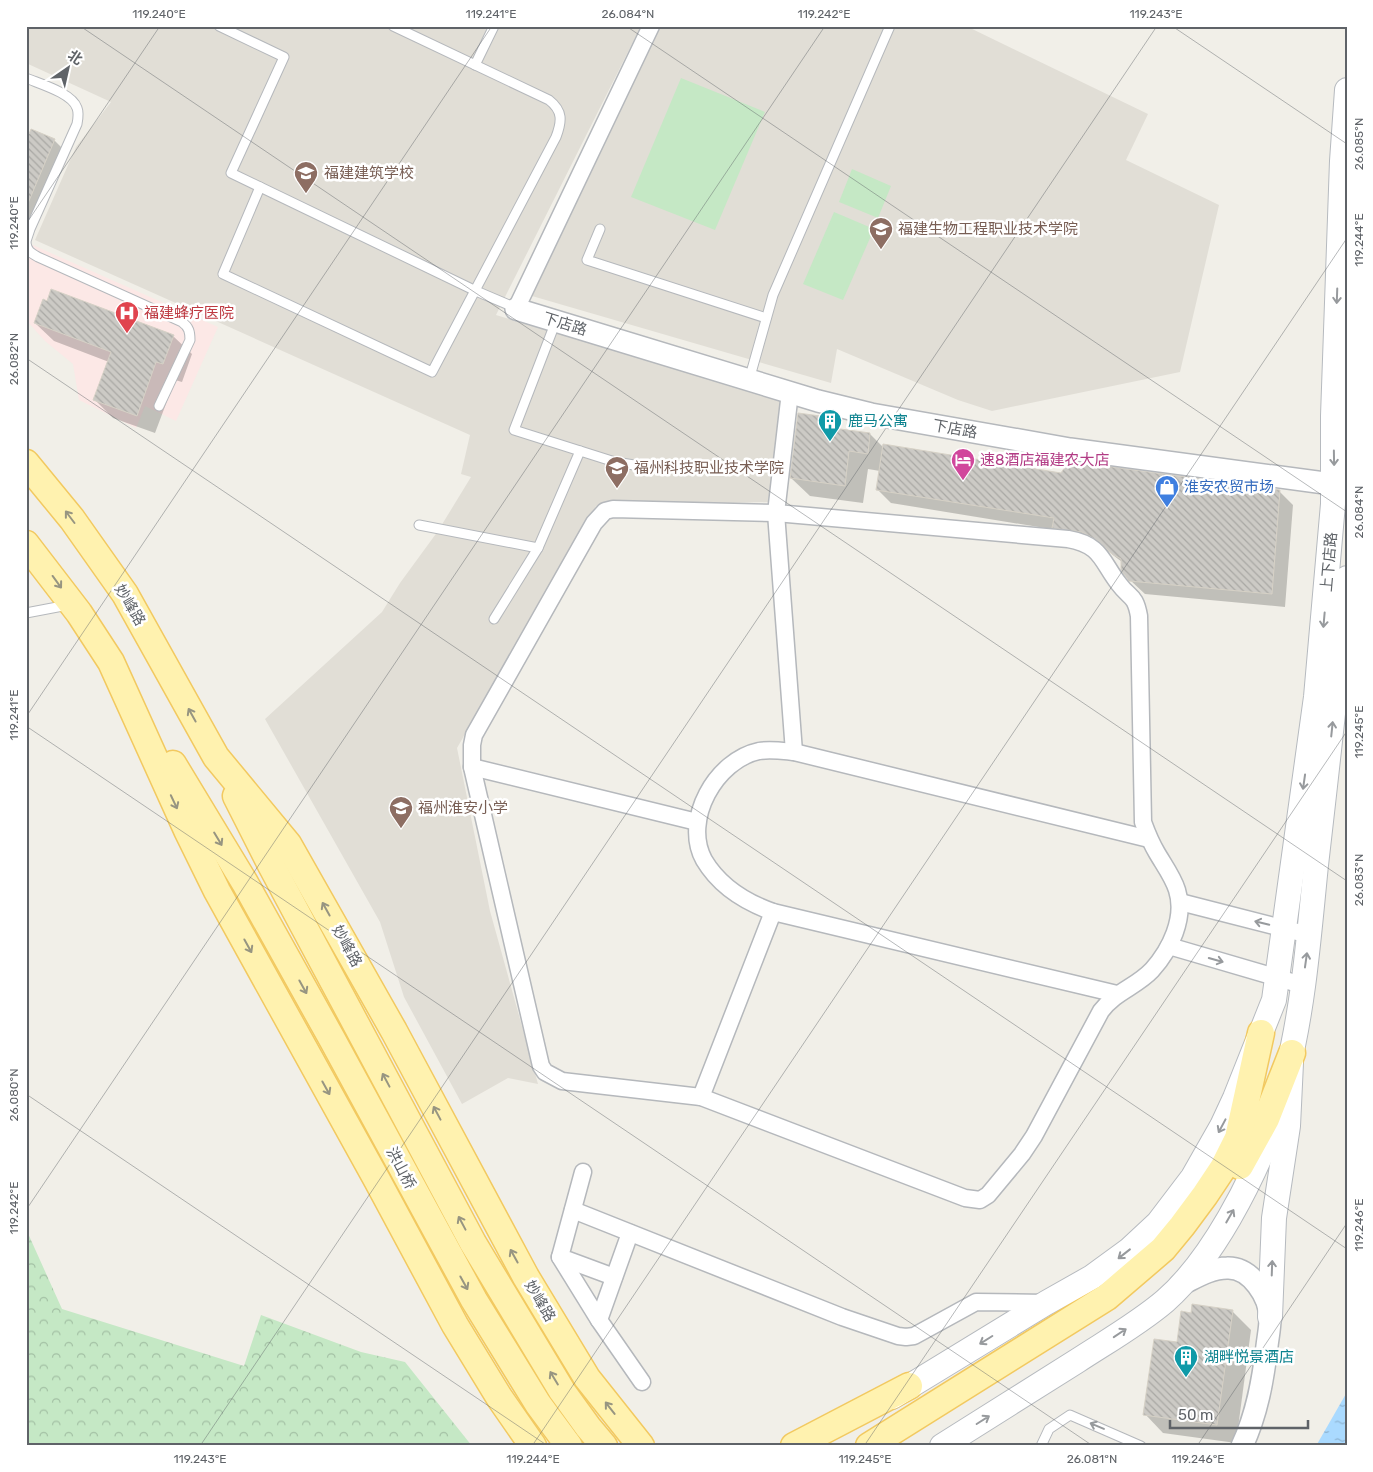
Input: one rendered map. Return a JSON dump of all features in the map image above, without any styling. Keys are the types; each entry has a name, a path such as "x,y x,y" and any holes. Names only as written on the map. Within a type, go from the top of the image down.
{"main road":[{"name":"上下店路","path":"820,1446 910,1386 1092,1277 1142,1239 1158,1223 1193,1177 1222,1126 1274,1000 1316,697 1340,486 1334,406 1342,161 1347,90"},
{"name":"妙峰路","path":"26,462 72,519 124,594 216,757 278,831 301,865 394,1031 526,1277 587,1378 642,1446"},
{"path":"26,544 73,604 111,662 187,830 218,891 455,1325 533,1446"},
{"name":"上下店路","path":"1292,1054 1309,935 1347,578"},
{"name":"洪山桥","path":"111,662 245,883 474,1300 538,1404 569,1446"},
{"path":"216,757 271,865 473,1243 562,1391 604,1446"},
{"path":"869,1446 1106,1297 1163,1249 1205,1195 1223,1168 1238,1138 1261,1033"},
{"path":"942,1446 1147,1315 1165,1301 1180,1285 1206,1254 1224,1225 1263,1152 1275,1121 1292,1054"},
{"path":"1270,1317 1274,1218 1288,1126 1292,1054"},
{"path":"888,1446 1085,1324 1143,1282 1172,1258 1199,1227 1233,1180 1266,1119 1292,1054"},
{"path":"794,1446 910,1386"}],"street":[{"path":"516,309 651,26"},
{"name":"下店路","path":"516,309 818,401 871,414 1070,449 1340,486"},
{"path":"790,392 776,513 794,752"},
{"path":"622,509 776,513 1051,536 1078,540 1087,544 1106,561 1120,586 1132,596 1137,606 1139,616 1143,822 1149,839 1177,889 1180,902 1175,932 1169,946 1151,971 1141,980 1117,994 1101,1011 1026,1148 996,1187 980,1200 966,1198 701,1097 562,1081 545,1072 538,1058 472,767 474,735 594,523 605,511 622,509"},
{"path":"1117,994 773,912 757,906 739,897 714,873 703,858 698,839 697,822 701,805 712,786 725,771 741,758 758,751 773,750 794,752 1149,839"},
{"path":"472,767 697,822"},
{"path":"1180,902 1309,935"},
{"path":"701,1097 773,912"},
{"path":"1169,946 1302,985"},
{"path":"583,1172 560,1256 599,1320 642,1382"},
{"path":"573,1210 842,1317 898,1336 914,1336 976,1302 1046,1303"},
{"path":"599,1320 630,1232"},
{"path":"560,1256 614,1277"},
{"path":"1180,1285 1214,1270 1228,1268 1238,1270 1256,1281 1264,1296 1270,1317 1262,1379 1251,1424 1242,1446"}],"lane":[{"path":"219,26 284,57 231,173 516,309"},
{"path":"260,187 223,274 432,372 556,137 561,124 561,116 557,107 549,100 393,26"},
{"path":"475,65 494,26"},
{"path":"749,380 773,295 890,26"},
{"path":"26,78 51,88 71,99 77,106 78,114 77,124 30,230 26,242 27,248 38,257 182,322 187,326 190,332 190,340 159,406"},
{"path":"600,228 587,260 766,318"},
{"path":"556,321 514,430 615,462 647,467"},
{"path":"494,619 538,548 580,451"},
{"path":"418,525 538,548"},
{"path":"26,613 73,604"},
{"path":"1041,1446 1049,1429 1070,1415 1142,1446"}],"shaded area":[{"path":"26,26 641,26 496,315 780,400 769,502 596,506 457,748 490,911 538,1084 508,1078 462,1104 404,997 380,922 265,719 382,612 400,583 438,531 471,477 461,474 470,435 35,240 76,147 111,102 26,63"},
{"name":"福建生物工程职业技术学院","path":"659,26 966,26 1148,114 1126,160 1219,205 1180,372 992,411 958,400 837,349 831,383 532,296"},
{"name":"福建蜂疗医院","path":"26,242 218,327 176,421 145,406 136,428 79,400 73,364 45,341 26,320"}],"green space":[{"path":"681,78 765,112 715,230 631,197"},
{"path":"852,169 891,186 878,218 839,202"},
{"path":"834,212 874,229 843,300 803,284"},
{"path":"26,1229 62,1309 244,1366 261,1315 361,1352 405,1362 472,1446 26,1446"}],"water":[{"path":"1347,1392 1347,1446 1316,1446"}],"building":[{"path":"31,129 55,139 26,208 26,133 29,134"},
{"path":"51,289 174,335 163,364 156,362 137,416 93,400 111,352 34,323 43,299 47,301"},
{"name":"鹿马公寓","path":"798,413 820,416 818,426 870,433 868,454 849,451 845,486 790,478"},
{"name":"淮安农贸市场","path":"883,444 1061,473 1069,461 1280,490 1272,594 1129,581 1121,570 1121,559 1112,554 1100,542 1082,532 1052,528 1054,518 876,490"},
{"name":"湖畔悦景酒店","path":"1192,1304 1233,1310 1217,1425 1143,1415 1154,1339 1177,1342 1181,1311 1191,1313"}],"place":[{"name":"福建建筑学校","path":"306,194"},
{"name":"福建生物工程职业技术学院","path":"881,250"},
{"name":"福建蜂疗医院","path":"127,334"},
{"name":"鹿马公寓","path":"830,442"},
{"name":"速8酒店福建农大店","path":"963,481"},
{"name":"福州科技职业技术学院","path":"617,489"},
{"name":"淮安农贸市场","path":"1167,508"},
{"name":"福州淮安小学","path":"401,829"},
{"name":"湖畔悦景酒店","path":"1186,1378"}]}
